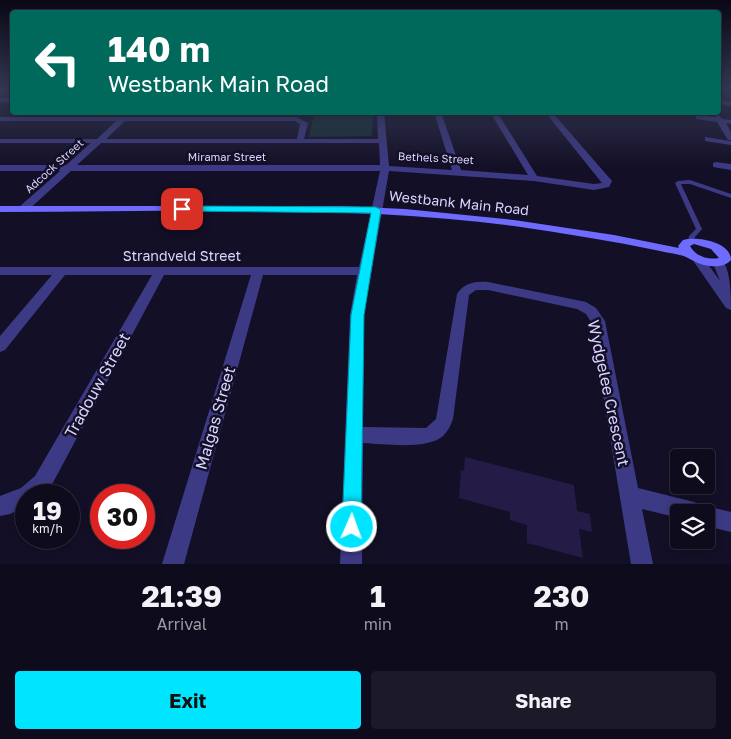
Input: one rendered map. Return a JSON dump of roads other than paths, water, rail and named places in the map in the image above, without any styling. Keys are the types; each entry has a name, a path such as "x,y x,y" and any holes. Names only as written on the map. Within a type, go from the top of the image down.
{"street":[{"path":"351,564 357,315 385,168 380,115"},
{"path":"438,115 457,172"},
{"path":"495,115 538,178 541,190"},
{"path":"551,115 607,181 603,186 590,186 592,197"},
{"path":"718,115 731,138"},
{"path":"699,116 731,122"},
{"path":"0,119 296,119 304,123 300,141"},
{"name":"Adcock Street","path":"23,209 123,119"},
{"path":"708,139 731,143"},
{"path":"0,141 383,141"},
{"path":"716,165 731,167"},
{"name":"Miramar Street","path":"0,168 385,168"},
{"name":"Bethels Street","path":"385,168 538,178 590,186"},
{"name":"Bethels Street","path":"486,174 487,184"},
{"name":"Westbank Main Road","path":"0,209 376,210 469,217 691,249"},
{"path":"700,241 716,247 725,255 726,279 731,305 691,249 700,241"},
{"path":"691,249 726,258"},
{"name":"Strandveld Street","path":"0,271 364,271"},
{"path":"0,346 62,271"},
{"name":"Tradouw Street","path":"41,484 160,271"},
{"name":"Malgas Street","path":"173,564 258,271"},
{"name":"Wydgelee Crescent","path":"354,435 426,436 437,431 442,425 445,418 463,294 470,288 481,285 575,303 586,307 597,318 642,564"},
{"path":"630,496 670,506"},
{"name":"Tradouw Street","path":"0,506 15,502"},
{"path":"715,518 731,522"}],"lane":[{"path":"691,249 692,236 699,229 678,183 690,182 731,196"}]}
